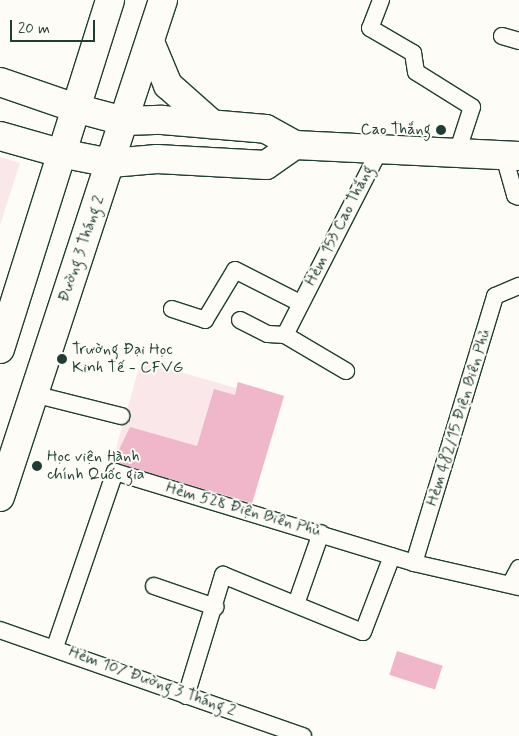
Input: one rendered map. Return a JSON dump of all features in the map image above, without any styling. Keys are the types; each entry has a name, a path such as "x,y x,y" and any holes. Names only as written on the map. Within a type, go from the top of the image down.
{"main road":[{"path":"0,349 60,153 110,0"},
{"name":"Đường 3 Tháng 2","path":"0,497 163,0"},
{"path":"150,42 168,85 212,124"},
{"path":"0,82 75,108 124,121 266,128 295,145 512,156"},
{"path":"0,136 60,153 110,163 158,159 266,165 295,145"}],"lane":[{"path":"381,0 370,28 413,53 416,72 472,107 457,153"},
{"path":"502,36 519,41"},
{"name":"Hẻm 153 Cao Thắng","path":"285,335 380,149"},
{"path":"512,156 515,195 519,197"},
{"name":"Hẻm 153 Cao Thắng","path":"172,309 205,320 235,270 300,303"},
{"name":"Hẻm 482/15 Điện Biên Phủ","path":"414,563 496,296 519,286"},
{"path":"240,320 268,334 285,335 346,371"},
{"path":"33,394 121,416"},
{"name":"Hẻm 528 Điện Biên Phủ","path":"55,647 115,472 321,533 414,563 515,585"},
{"path":"296,604 321,533"},
{"path":"186,696 215,607 223,575 363,632 392,556"},
{"path":"515,585 519,568"},
{"path":"154,586 215,607"},
{"name":"Hẻm 107 Đường 3 Tháng 2","path":"0,630 55,647 186,696 303,736"}],"shaded area":[{"path":"0,157 20,163 0,225"},
{"path":"141,361 236,388 238,382 284,396 252,504 112,462"}],"building":[{"path":"238,382 284,396 252,503 113,462 130,427 197,446 214,389 235,395"},
{"path":"397,651 443,666 435,690 389,675"}],"place":[{"name":"Cao Thắng","path":"441,130"},
{"name":"Trường Đại Học Kinh Tế - CFVG","path":"62,359"},
{"name":"Học viện Hành chính Quốc gia","path":"37,466"}]}
